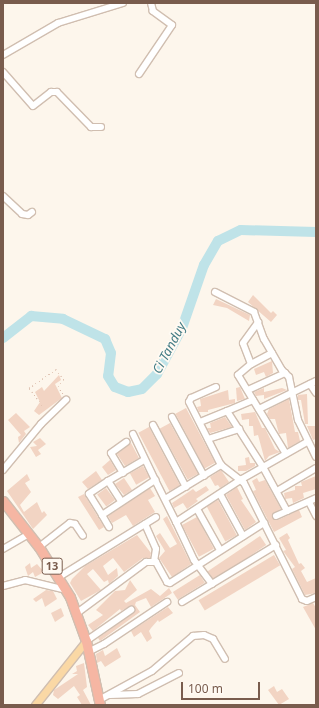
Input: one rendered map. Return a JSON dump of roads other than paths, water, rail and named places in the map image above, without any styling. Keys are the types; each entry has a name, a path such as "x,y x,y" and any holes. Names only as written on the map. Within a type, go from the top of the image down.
{"highway":[{"name":"13","path":"3,501 39,547 67,591 86,641 100,703"}],"main road":[{"path":"34,705 86,641"}],"street":[{"path":"3,55 58,23 123,3"},
{"path":"139,74 172,25 151,9 151,3"},
{"path":"3,72 33,106 51,92 56,92 91,127 101,127"},
{"path":"3,196 22,214 28,215 32,212"},
{"path":"215,292 249,308 258,322 272,353 289,377 298,420 307,442 316,457"},
{"path":"251,364 243,342 258,322"},
{"path":"272,353 251,364 238,374 286,454"},
{"path":"248,390 285,373"},
{"path":"259,409 316,381"},
{"path":"310,384 316,393"},
{"path":"216,387 190,400 200,422 221,464 242,479 302,599 307,601 315,600"},
{"path":"3,470 41,424 66,400"},
{"path":"200,422 253,400"},
{"path":"227,411 263,467 287,511"},
{"path":"172,417 204,476"},
{"path":"153,426 186,487"},
{"path":"208,439 239,429"},
{"path":"133,434 144,460 176,522 199,565 212,584"},
{"path":"123,473 111,453 126,442"},
{"path":"176,522 242,479 307,442"},
{"path":"109,527 89,494 144,460"},
{"path":"165,499 221,464"},
{"path":"277,491 316,468"},
{"path":"102,515 121,501 155,480"},
{"path":"108,481 121,501"},
{"path":"220,494 243,536"},
{"path":"276,516 316,498"},
{"path":"309,502 316,516"},
{"path":"197,509 220,550"},
{"path":"59,577 156,517"},
{"path":"39,547 70,523 75,524 83,536"},
{"path":"145,524 156,549 154,560 169,583 264,523"},
{"path":"3,549 29,534"},
{"path":"182,602 276,546"},
{"path":"77,614 146,562 154,560"},
{"path":"3,586 25,580 67,591"},
{"path":"88,652 104,644 167,602"},
{"path":"86,641 131,610"},
{"path":"100,703 152,671 181,645 196,635 209,637 217,642 225,659"},
{"path":"110,696 138,694 178,673"}],"waterway":[{"name":"Ci Tanduy","path":"3,338 31,316 63,319 105,339 111,353 108,376 115,387 128,392 142,389 157,374 182,328 204,265 218,241 241,230 316,232"}]}
